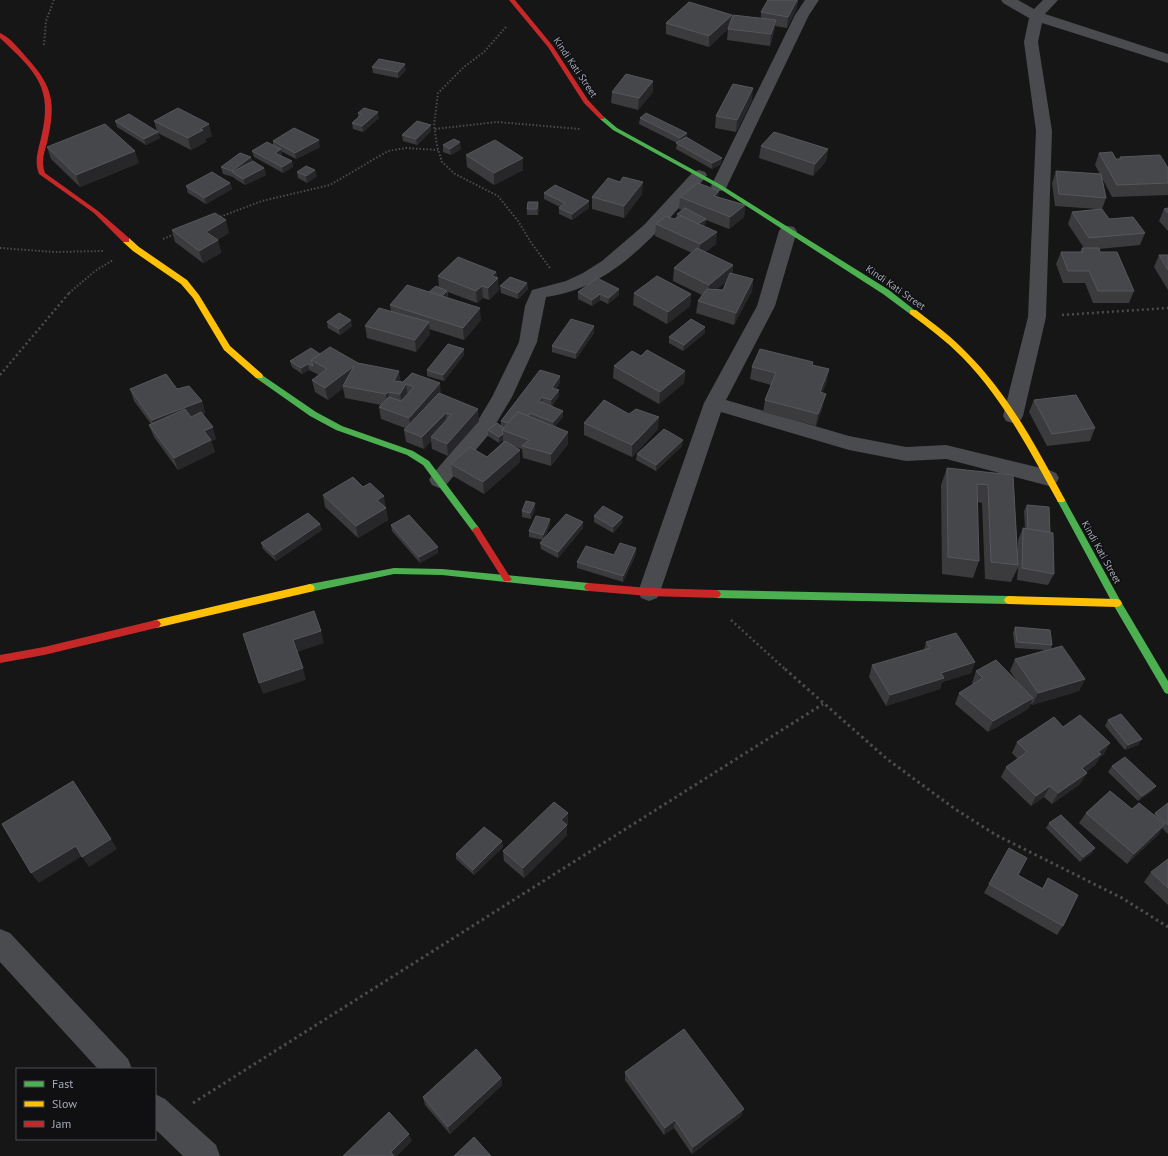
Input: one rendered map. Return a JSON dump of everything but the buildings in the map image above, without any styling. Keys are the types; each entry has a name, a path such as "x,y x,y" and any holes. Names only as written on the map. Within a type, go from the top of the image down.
{"street":[{"name":"Kindi Kati Street","path":"512,0 550,46 569,79 593,111 615,129 719,186 886,292 934,328 971,362 1013,416 1049,478 1117,603 1167,687"},
{"path":"719,186 787,49 802,15 812,0"},
{"path":"1008,0 1036,16 1168,59"},
{"path":"1013,416 1037,317 1044,131 1031,42 1036,16 1051,0"},
{"path":"0,35 28,63 44,85 50,113 38,166 42,174 96,212 134,250 184,282 196,297 227,348 250,369 313,414 339,428 410,453 426,463 471,522 506,579"},
{"path":"439,480 484,428 502,397 528,342 534,306 536,298 540,292 558,290 592,276 614,260 650,229 699,175"},
{"path":"649,592 714,403 766,306 788,230"},
{"path":"714,403 849,443 906,454 946,452 1049,478"},
{"path":"0,659 44,651 340,581 394,571 442,572 649,592 1117,603"},
{"path":"0,942 117,1068"},
{"path":"160,1115 205,1156"}],"path":[{"path":"36,74 45,37 46,21 54,0"},
{"path":"522,13 506,27 484,52 464,67 438,93 434,126 438,150 442,162 455,174 498,196 518,221 532,244 551,269 551,273 540,292"},
{"path":"435,129 497,122 566,129 615,129"},
{"path":"210,221 262,201 330,185 388,151 408,148 438,150"},
{"path":"0,375 12,364 61,301 75,286 109,262 134,250 181,232"},
{"path":"0,248 55,252 134,250"},
{"path":"1037,317 1168,308"},
{"path":"704,594 823,704 931,794 984,828 1090,881 1153,916 1168,927"},
{"path":"160,1115 347,1006 684,790 823,704"}],"traffic: fast":[{"path":"602,118 615,129 719,186 886,292 913,312"},
{"path":"259,376 313,414 339,428 410,453 426,463 476,530"},
{"path":"1061,500 1117,603 1168,690"},
{"path":"310,588 394,571 442,572 589,587"},
{"path":"716,594 1009,600"}],"traffic: slow":[{"path":"126,240 136,249 184,282 196,297 227,348 259,376"},
{"path":"913,312 958,348 984,377 1020,428 1061,500"},
{"path":"156,624 310,588"},
{"path":"1009,600 1117,603"}],"traffic: jam":[{"path":"512,0 550,46 579,93 602,118"},
{"path":"0,35 37,73 47,91 49,111 39,166 42,174 96,212 126,240"},
{"path":"476,530 507,579"},
{"path":"589,587 649,592 716,594"},
{"path":"0,659 44,651 156,624"}]}
